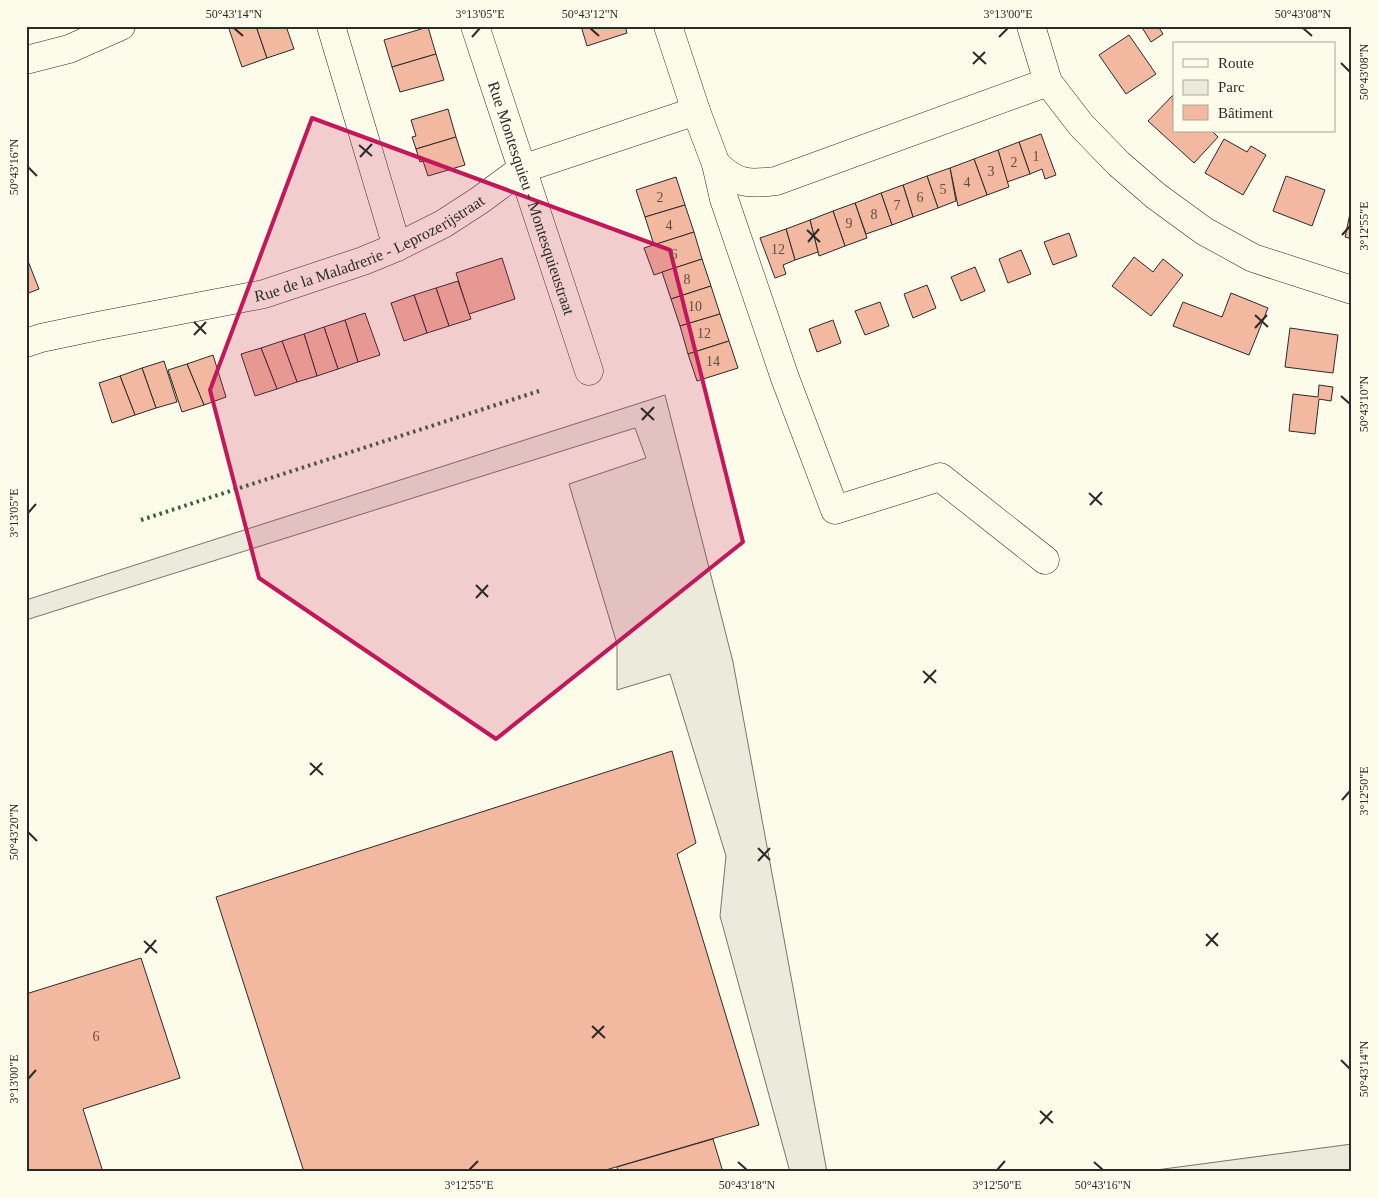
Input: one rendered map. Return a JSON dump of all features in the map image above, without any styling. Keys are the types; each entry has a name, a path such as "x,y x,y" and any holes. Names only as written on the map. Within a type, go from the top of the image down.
{"street":[{"path":"26,60 69,49 121,26"},
{"path":"331,26 397,247"},
{"name":"Rue Montesquieu - Montesquieustraat","path":"475,26 589,371"},
{"path":"668,26 716,164 724,199 785,378 835,510 940,477 1045,560"},
{"path":"1032,26 1048,82 1081,125 1119,164 1156,196 1204,231 1253,258 1352,290"},
{"path":"716,164 727,175 748,184 776,182 1048,82"},
{"name":"Rue de la Maladrerie - Leprozerijstraat","path":"26,343 69,332 264,294 363,261 397,247 443,224 522,169 696,111"}],"highlighted area":[{"path":"312,118 670,250 743,542 496,739 259,578 210,390"}],"green space":[{"path":"665,395 733,662 827,1172 790,1172 720,916 726,856 670,674 617,690 617,644 569,484 646,458 635,428 26,620 26,600"},
{"path":"1352,1144 1352,1172 1141,1172"}],"building":[{"path":"228,26 256,26 267,58 242,67"},
{"path":"256,26 286,26 294,49 267,58"},
{"path":"581,26 625,26 627,33 587,46"},
{"path":"1141,26 1158,26 1163,34 1151,42"},
{"path":"428,27 436,54 392,67 384,40"},
{"path":"1129,35 1156,74 1126,94 1099,55"},
{"path":"436,54 444,80 400,92 392,67"},
{"path":"1173,95 1173,132 1213,132 1218,137 1194,163 1148,121"},
{"path":"448,109 456,137 416,149 412,137 416,136 411,120"},
{"path":"1041,134 1056,175 1045,179 1042,169 1030,174 1019,142"},
{"path":"456,137 465,165 428,176 423,161 420,162 416,149"},
{"path":"1224,139 1247,152 1251,146 1266,155 1243,195 1205,173"},
{"path":"1019,142 1030,174 1007,182 998,150"},
{"path":"998,150 1009,187 987,195 974,159"},
{"path":"974,159 987,195 958,206 950,168"},
{"path":"950,168 956,201 938,208 927,176"},
{"path":"927,176 938,208 913,217 903,185"},
{"path":"1286,176 1325,190 1312,226 1273,211"},
{"path":"676,177 685,205 645,217 636,190"},
{"path":"903,185 913,217 892,225 881,193"},
{"path":"881,193 892,225 866,234 855,203"},
{"path":"855,203 867,238 845,246 833,211"},
{"path":"1352,204 1352,239 1345,237"},
{"path":"685,205 694,232 654,245 645,217"},
{"path":"833,211 845,246 819,256 810,220"},
{"path":"810,220 818,252 795,260 786,229"},
{"path":"786,229 795,260 783,265 786,274 775,278 760,238"},
{"path":"694,232 702,259 654,275 644,248"},
{"path":"1069,233 1077,256 1053,265 1044,242"},
{"path":"1021,250 1031,274 1008,283 999,259"},
{"path":"26,256 39,289 26,294"},
{"path":"1134,257 1153,272 1163,259 1183,275 1151,316 1112,286"},
{"path":"502,258 515,299 469,314 456,273"},
{"path":"702,259 711,286 671,299 662,272"},
{"path":"975,267 985,291 961,301 951,277"},
{"path":"458,281 471,319 449,326 436,288"},
{"path":"927,285 936,308 913,318 904,294"},
{"path":"711,286 720,314 680,326 671,299"},
{"path":"436,288 449,326 427,333 414,295"},
{"path":"1231,293 1268,308 1249,355 1173,326 1183,302 1222,317"},
{"path":"414,295 427,333 404,341 391,303"},
{"path":"880,302 889,326 865,335 855,311"},
{"path":"365,313 380,355 358,362 345,320"},
{"path":"720,314 729,341 688,354 680,326"},
{"path":"345,320 358,362 338,369 324,327"},
{"path":"833,320 841,343 817,352 809,329"},
{"path":"324,327 338,369 317,376 304,334"},
{"path":"1290,328 1338,335 1333,373 1285,367"},
{"path":"304,334 317,376 297,382 282,341"},
{"path":"282,341 297,382 277,389 261,348"},
{"path":"729,341 738,368 697,381 688,354"},
{"path":"261,348 277,389 255,396 241,354"},
{"path":"213,355 226,397 204,405 187,364"},
{"path":"164,361 177,402 156,408 142,368"},
{"path":"187,364 204,405 182,412 168,370"},
{"path":"142,368 156,408 135,415 120,376"},
{"path":"120,376 135,415 112,423 99,383"},
{"path":"1319,385 1333,387 1331,401 1319,399 1315,434 1289,431 1293,394 1318,397"},
{"path":"672,751 696,843 677,854 759,1125 599,1172 304,1172 216,897"},
{"path":"141,958 180,1078 83,1109 103,1172 26,1172 26,994"},
{"path":"713,1139 723,1172 618,1172 617,1167"}],"hedge":[{"path":"141,520 539,391"}]}
